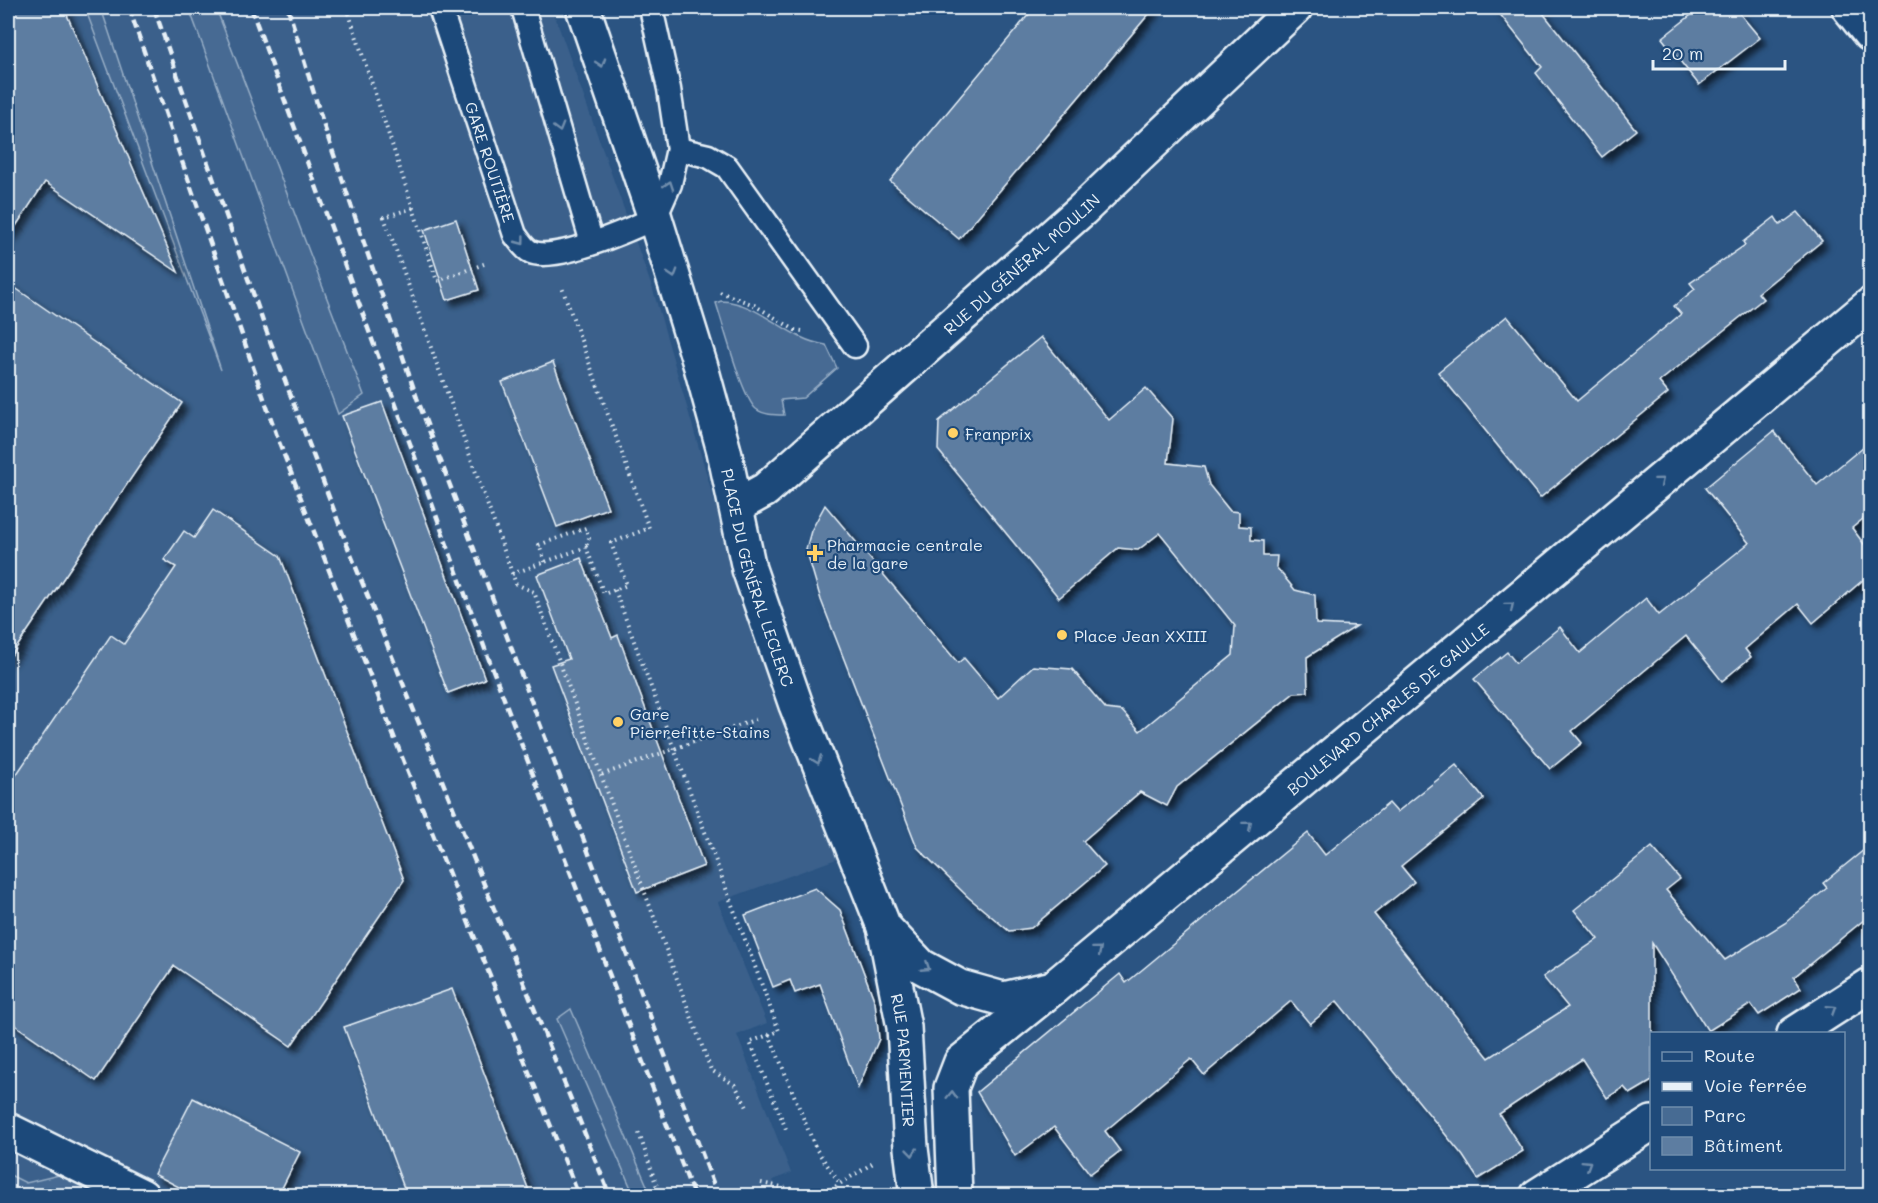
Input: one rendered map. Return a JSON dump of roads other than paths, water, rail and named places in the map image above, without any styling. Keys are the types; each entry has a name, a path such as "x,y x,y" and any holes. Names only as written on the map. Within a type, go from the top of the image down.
{"street":[{"name":"PLACE DU GÉNÉRAL LECLERC","path":"583,8 681,301 724,451 748,569 796,705 884,927"},
{"name":"RUE DU GÉNÉRAL MOULIN","path":"736,506 765,490 1082,210 1295,8"},
{"path":"1849,8 1870,34"},
{"name":"BOULEVARD CHARLES DE GAULLE","path":"884,927 921,966 960,987 1003,999 1053,988 1870,305"},
{"name":"RUE PARMENTIER","path":"884,927 904,1027 911,1148 917,1196"},
{"path":"1797,1032 1870,985"},
{"path":"955,1196 951,1088 961,1062 1053,988"},
{"path":"1537,1196 1650,1124"},
{"path":"8,1130 142,1196"}],"lane":[{"name":"GARE ROUTIÈRE","path":"440,8 515,235 529,251 539,254 592,243 655,218"},
{"path":"523,8 592,243"},
{"path":"651,8 667,78 678,149 670,184 655,218"},
{"path":"678,149 708,156 728,166 855,346"}],"railway":[{"path":"129,8 279,442 407,770 579,1196"},
{"path":"154,8 263,322 347,545 610,1196"},
{"path":"251,8 485,649 694,1196"},
{"path":"288,8 323,123 417,398 718,1196"}],"place":[{"name":"Franprix","path":"953,433"},
{"name":"Pharmacie centrale de la gare","path":"815,553"},
{"name":"Place Jean XXIII","path":"1062,635"},
{"name":"Gare Pierrefitte-Stains","path":"618,722"}]}
